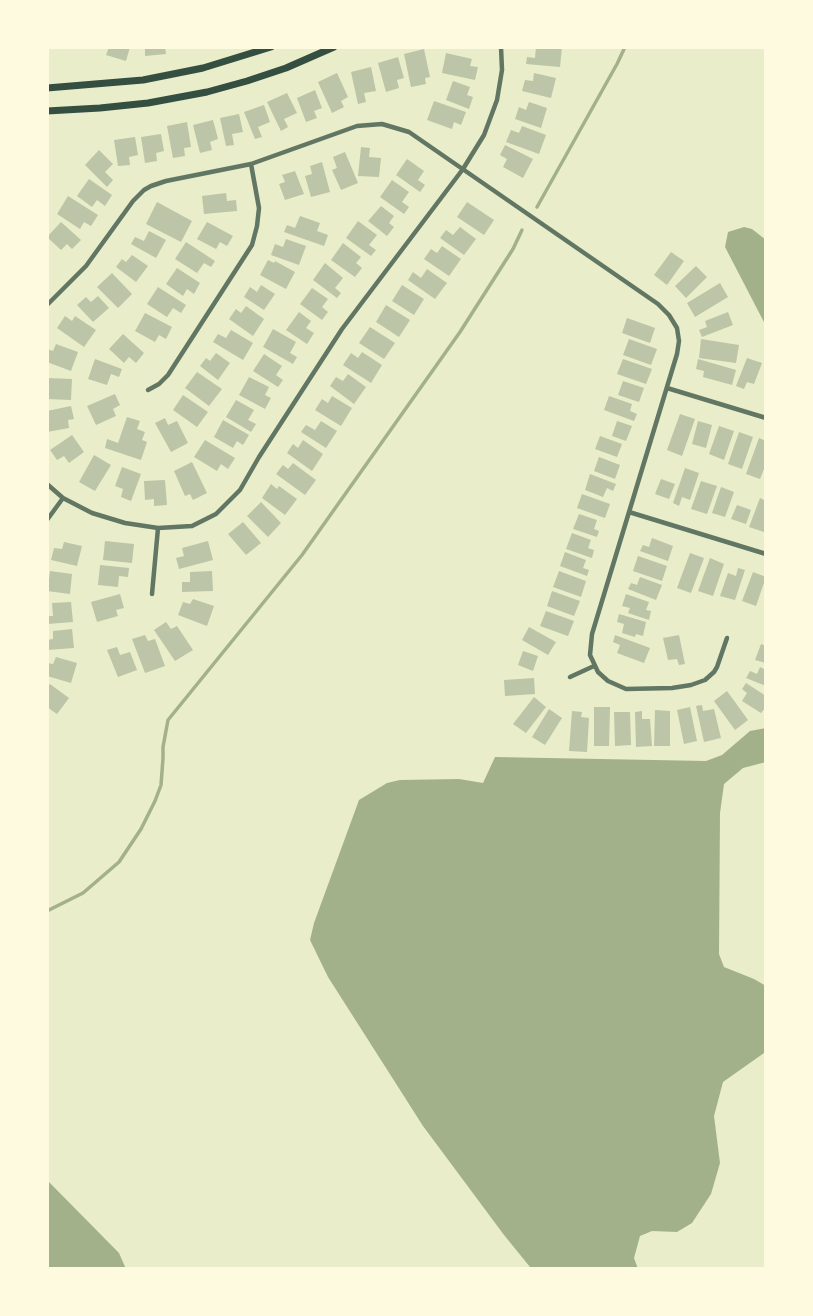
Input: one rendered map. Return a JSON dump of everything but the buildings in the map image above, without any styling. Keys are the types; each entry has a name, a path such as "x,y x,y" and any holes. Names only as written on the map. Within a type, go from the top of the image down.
{"main road":[{"path":"47,88 142,80 203,68 271,47"},
{"path":"47,111 148,103 207,92 286,68 334,47"}],"street":[{"path":"47,484 63,498 92,513 125,523 158,528 192,526 216,514 240,490 342,329 463,169 484,135 497,100 502,69 501,47"},
{"path":"47,304 86,266 144,190 166,181 251,164 349,128 373,124 409,132 658,304 677,328 677,354 592,634 590,654 594,666 608,681 626,689 691,685 705,680 714,672 727,638"},
{"path":"148,390 168,375 251,245 259,208 251,164"},
{"path":"667,388 766,418"},
{"path":"47,520 63,498"},
{"path":"629,512 766,554"},
{"path":"152,594 158,528"},
{"path":"570,677 594,666"}],"shaded area":[{"path":"744,227 752,229 766,240 766,326 725,247 728,232"},
{"path":"766,728 766,762 743,768 724,784 720,813 719,954 724,967 766,986 766,1049 723,1082 714,1116 720,1163 711,1194 692,1223 677,1232 652,1231 640,1236 634,1258 638,1269 530,1267 423,1126 328,977 310,940 359,800 387,783 400,780 459,779 483,783 495,757 706,761 722,755 750,731"},
{"path":"47,1180 119,1253 126,1269 47,1269"}],"waterway":[{"path":"537,207 625,47"},
{"path":"47,911 83,893 119,862 141,829 161,785 168,720 302,555 460,332 513,249 522,230"}]}
